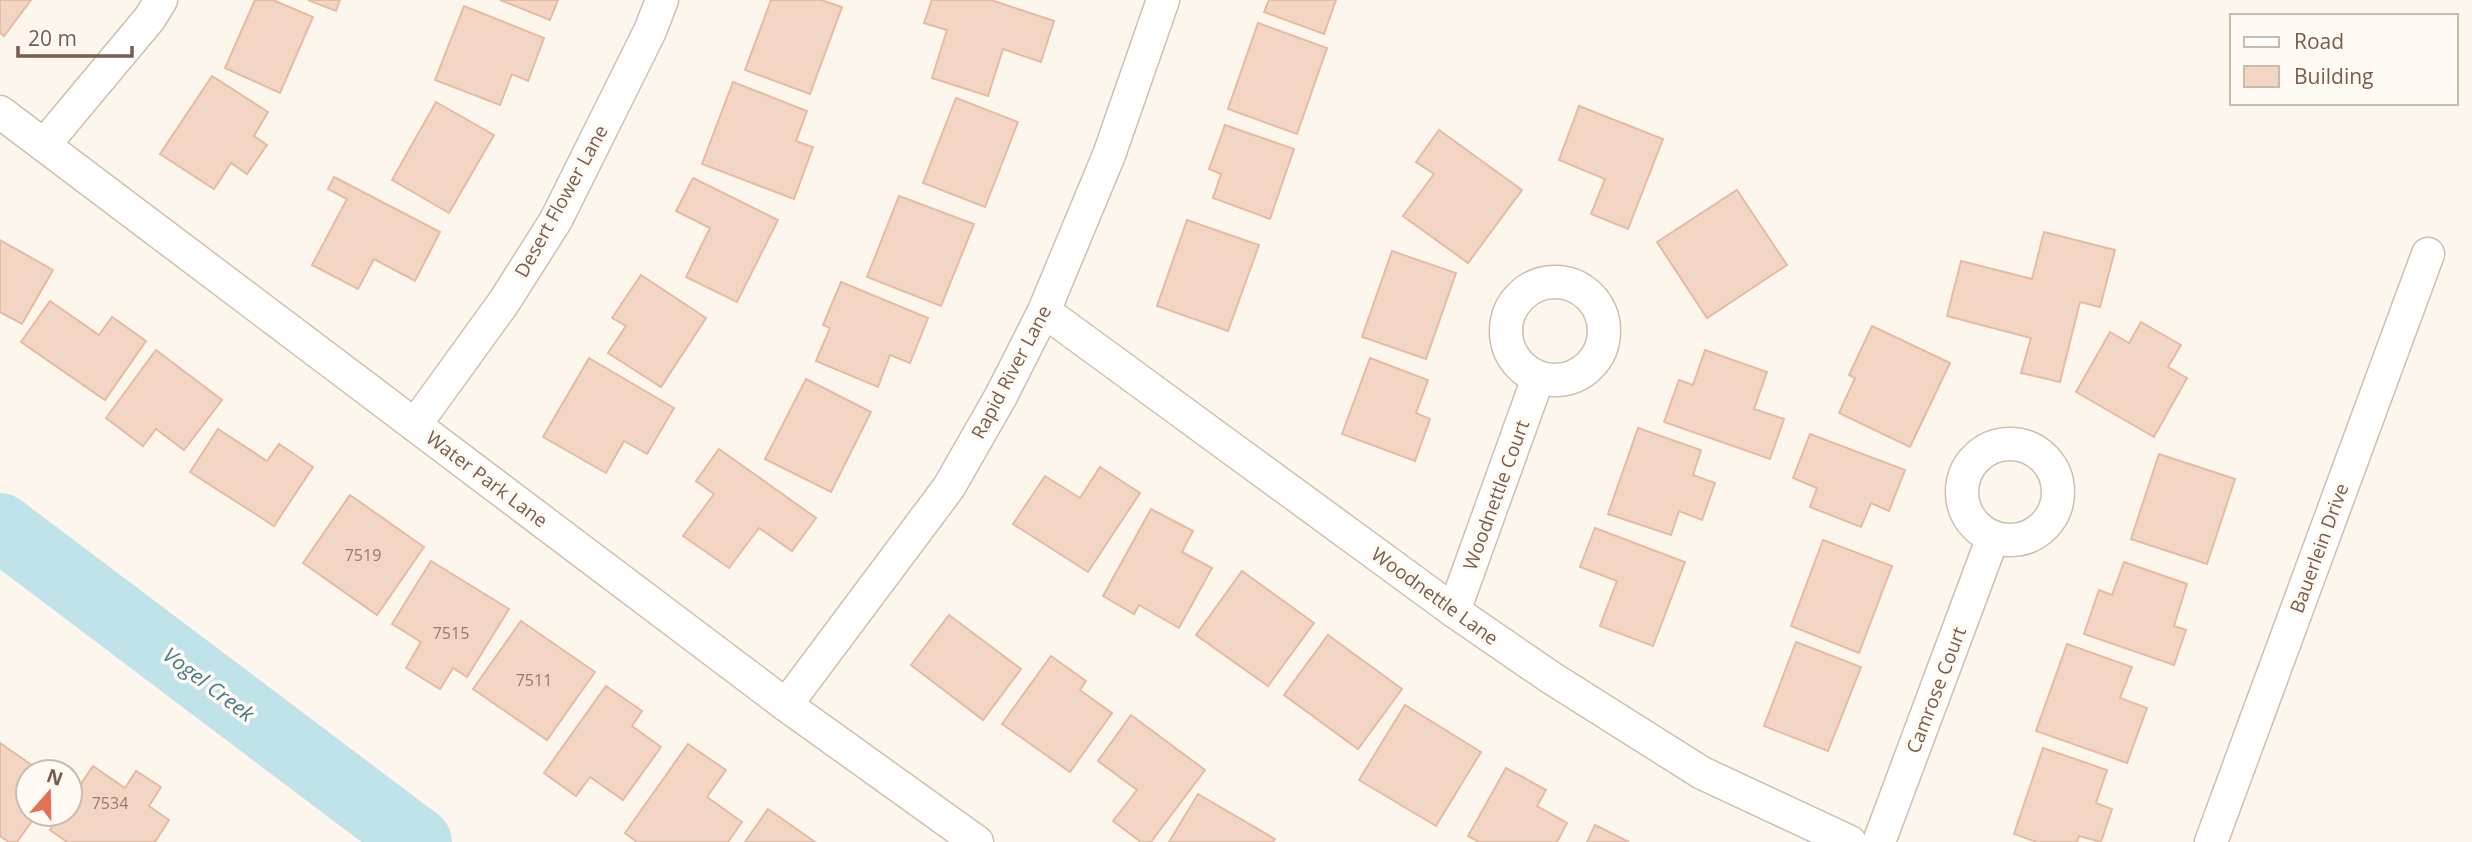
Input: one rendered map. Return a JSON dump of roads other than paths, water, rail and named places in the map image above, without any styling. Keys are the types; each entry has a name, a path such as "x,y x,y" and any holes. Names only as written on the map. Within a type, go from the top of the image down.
{"street":[{"path":"44,145 150,18 161,0"},
{"name":"Desert Flower Lane","path":"415,425 505,302 556,220 638,55 662,0"},
{"name":"Rapid River Lane","path":"786,705 949,487 1001,396 1044,311 1109,155 1163,0"},
{"name":"Water Park Lane","path":"0,112 786,705 976,842"},
{"name":"Bauerlein Drive","path":"2211,842 2428,254"},
{"name":"Woodnettle Lane","path":"1044,311 1454,611 1550,677 1702,773 1850,842"},
{"name":"Woodnettle Court","path":"1454,611 1538,378"},
{"name":"Camrose Court","path":"1879,842 1993,537"}],"waterway":[{"name":"Vogel Creek","path":"0,527 418,842"}]}
